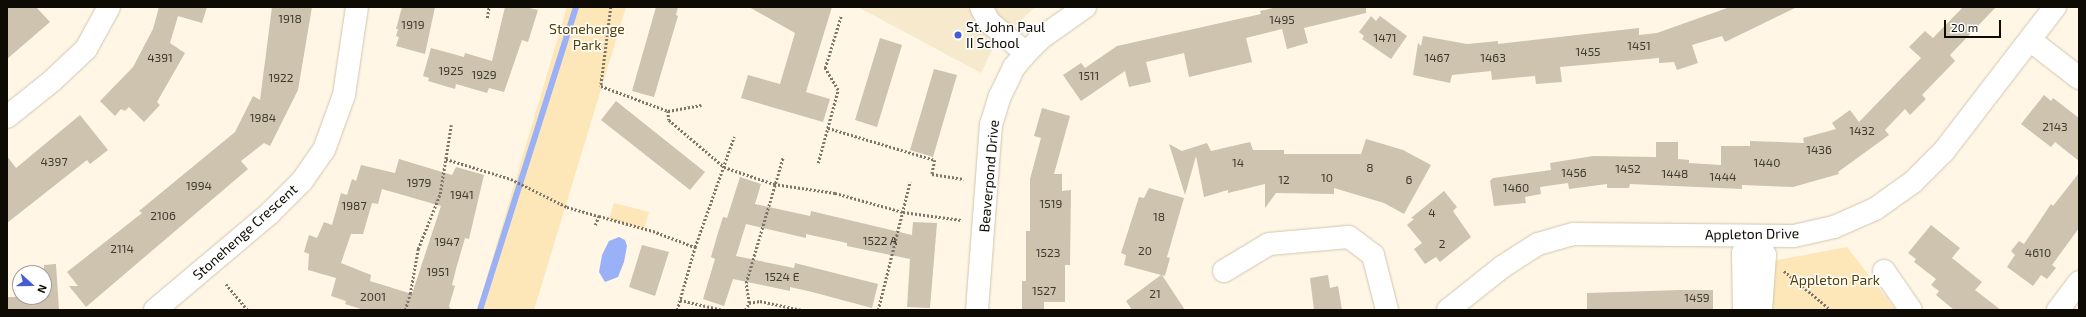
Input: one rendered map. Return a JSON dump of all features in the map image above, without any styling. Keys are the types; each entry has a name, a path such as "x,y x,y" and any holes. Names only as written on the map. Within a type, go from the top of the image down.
{"street":[{"path":"7,117 52,81 86,49 109,7"},
{"name":"Stonehenge Crescent","path":"155,310 270,212 302,181 324,150 344,95 357,7"},
{"path":"981,7 989,22 1026,52"},
{"name":"Beaverpond Drive","path":"977,310 991,125 1000,96 1014,67 1026,52 1041,38 1084,7"},
{"name":"Appleton Drive","path":"1448,310 1502,267 1538,244 1574,234 1794,236 1827,228 1875,209 1913,182 1944,151 2055,7"},
{"path":"2030,40 2079,78"},
{"path":"1744,310 1743,253 1756,236 1765,255 1761,310"},
{"path":"1224,271 1269,244 1349,237 1373,255 1387,310"},
{"path":"1884,270 1911,310"},
{"path":"2058,310 2079,282"}],"path":[{"path":"487,18 489,7"},
{"path":"611,7 601,86 668,111 701,105"},
{"path":"818,163 838,90 825,68 841,16"},
{"path":"668,111 669,120 724,167 774,184 835,193 903,212 961,220"},
{"path":"405,310 410,294 418,249 440,194 451,125"},
{"path":"828,128 935,160 932,174 964,179"},
{"path":"677,310 695,247 734,137"},
{"path":"749,304 746,283 782,157"},
{"path":"446,159 511,179 568,207 653,231 695,247"},
{"path":"878,310 910,182"},
{"path":"595,225 598,216"},
{"path":"1780,267 1831,310"},
{"path":"226,284 248,310"},
{"path":"680,300 723,310"},
{"path":"745,310 749,304 760,301 802,310"}],"shaded area":[{"name":"St. John Paul II School","path":"858,7 1035,7 994,46 981,73"}],"green space":[{"name":"Stonehenge Park","path":"567,7 626,7 534,310 477,310"},
{"path":"614,203 649,212 644,229 609,219"},
{"name":"Appleton Park","path":"1847,247 1896,310 1770,310 1773,261"}],"water":[{"path":"619,237 625,240 627,246 624,262 618,277 605,282 599,272 602,255 609,241"}],"building":[{"path":"7,7 36,7 50,22 7,59"},
{"path":"159,7 207,7 202,23 178,16 170,43 185,53 157,102 160,105 144,122 129,107 125,111 121,109 115,116 100,101 133,67 153,29"},
{"path":"272,7 312,7 298,90 270,146 264,143 241,161 248,169 86,307 69,286 78,286 67,272 142,213 139,211 235,132 253,96 260,100"},
{"path":"402,7 435,7 425,54 396,46 399,37 396,36 398,29 396,29"},
{"path":"505,7 525,7 538,10 528,42 522,40 504,92 489,88 487,93 456,84 455,89 428,81 429,78 423,76 431,48 464,57 465,53 492,61"},
{"path":"656,7 678,7 676,15 678,16 654,97 632,91"},
{"path":"749,7 832,7 806,92 830,99 823,122 741,98 748,75 780,84 795,33"},
{"path":"1278,7 1366,7 1366,13 1304,28 1308,43 1287,49 1282,29 1246,38 1252,62 1189,77 1184,53 1146,62 1151,82 1129,87 1125,71 1081,101 1063,75 1081,63 1085,68 1117,46 1261,14 1260,11"},
{"path":"1730,7 1797,7 1725,42 1722,36 1692,45 1698,63 1677,70 1674,62 1659,63 1659,58 1560,67 1562,82 1536,84 1535,76 1492,80 1491,71 1452,75 1450,83 1413,75 1418,43 1421,46 1423,36 1467,44 1498,41 1498,44 1639,28 1639,35 1657,33"},
{"path":"1963,7 1996,7 1950,55 1955,61 1922,95 1926,99 1910,115 1905,109 1885,130 1889,135 1838,172 1839,174 1793,187 1742,185 1742,189 1630,184 1629,188 1607,188 1607,184 1569,189 1568,183 1540,187 1541,194 1525,197 1526,203 1494,206 1490,181 1493,178 1551,170 1550,163 1593,156 1656,157 1656,142 1678,142 1678,159 1689,160 1689,163 1721,165 1721,146 1750,146 1750,141 1804,143 1803,138 1836,129 1832,123 1850,110 1859,122 1921,58 1909,47 1925,31 1933,38"},
{"path":"1371,16 1376,21 1380,16 1407,36 1391,59 1362,39 1364,36 1359,32"},
{"path":"880,38 902,45 877,127 855,120"},
{"path":"934,69 957,75 933,157 910,150"},
{"path":"2044,95 2051,101 2053,98 2079,118 2079,161 2055,142 2051,147 2021,124"},
{"path":"616,101 705,172 690,190 601,120"},
{"path":"1042,108 1070,116 1054,174 1062,174 1062,191 1071,190 1070,265 1065,265 1065,302 1044,302 1044,310 1022,310 1022,281 1026,281 1026,231 1030,231 1030,179 1041,138 1034,136"},
{"path":"80,115 108,150 90,164 87,160 7,223 7,156 16,168"},
{"path":"1366,139 1403,150 1431,165 1404,214 1384,203 1334,188 1334,194 1276,193 1265,208 1265,184 1228,193 1228,190 1204,197 1196,156 1185,195 1169,144 1182,151 1207,143 1211,151 1250,142 1253,150 1284,150 1284,154 1361,154"},
{"path":"399,159 452,175 456,167 484,175 469,239 465,238 452,285 455,286 449,306 451,310 364,310 345,304 346,301 331,296 336,278 308,270 309,254 304,252 309,235 317,238 324,222 332,225 341,193 347,195 352,179 356,181 361,165 395,173","holes":["382,189 441,206 412,294 370,281 371,275 341,263 351,234 363,234 372,203 378,204"]},
{"path":"2079,173 2079,228 2052,265 2056,268 2047,279 2041,275 2033,286 2007,267 2015,255 2011,251 2019,241 2024,244 2051,204 2053,206"},
{"path":"740,177 761,184 755,204 810,216 811,211 912,235 913,222 937,223 930,308 907,307 910,259 847,246 847,243 806,234 806,238 746,224 736,256 794,268 795,263 878,284 872,308 790,287 790,291 733,279 724,306 703,299 715,259 711,257 717,236 723,217 727,218"},
{"path":"1149,188 1184,198 1167,257 1170,258 1165,276 1162,275 1185,310 1132,310 1126,301 1161,275 1124,265 1126,255 1121,253 1139,197 1144,198"},
{"path":"1444,191 1457,207 1453,211 1471,237 1440,262 1436,257 1425,264 1414,249 1422,243 1407,225 1414,219 1411,218"},
{"path":"1931,225 1960,248 1952,258 1982,282 1975,290 2001,310 1954,310 1936,295 1939,291 1931,285 1936,279 1914,262 1916,259 1908,253"},
{"path":"642,245 669,252 655,296 629,287"},
{"path":"56,264 59,310 7,310 7,297 12,297 12,305 52,305 52,265 44,265"},
{"path":"1328,275 1330,288 1338,286 1342,310 1314,310 1310,278"},
{"path":"1713,290 1713,310 1587,310 1587,293"}],"waterway":[{"path":"480,310 576,7"}],"place":[{"name":"St. John Paul II School","path":"958,35"}]}
